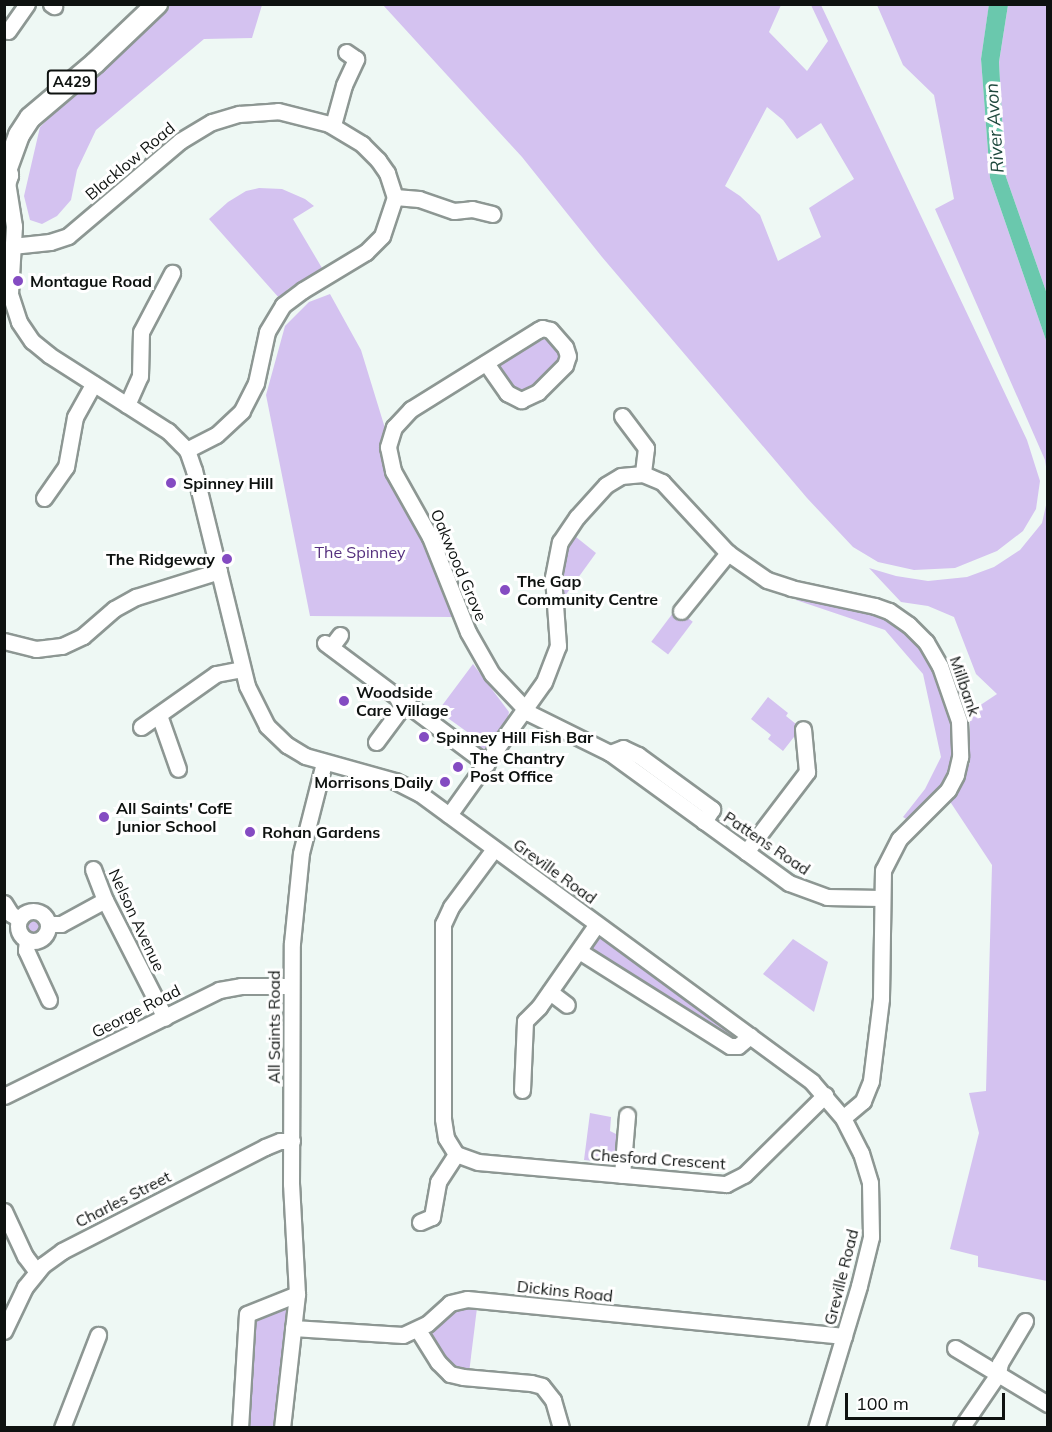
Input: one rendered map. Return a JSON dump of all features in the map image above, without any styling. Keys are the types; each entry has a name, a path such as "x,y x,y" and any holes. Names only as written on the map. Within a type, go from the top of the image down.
{"main road":[{"name":"A429","path":"30,118 157,4"},
{"path":"4,128 30,118"},
{"path":"6,174 19,135 30,118"}],"street":[{"path":"8,31 27,4"},
{"path":"333,125 340,108 344,85 356,58 346,52"},
{"name":"Blacklow Road","path":"12,246 50,242 68,236 180,141 225,117 252,111 278,111 333,125 362,144 378,160 387,173 395,197"},
{"path":"6,174 14,226 7,282 13,308 32,340 49,355 174,435 187,450 250,695 267,726 296,751 324,763"},
{"path":"187,450 222,431 247,403 256,383 267,332 283,305 371,248 385,231 395,197 419,199 454,211 472,209 492,214"},
{"path":"4,229 12,246"},
{"path":"127,405 140,376 141,332 172,273"},
{"name":"Oakwood Grove","path":"486,363 507,393 521,400 538,392 565,365 568,356 553,333 542,328 411,409 394,427 388,447 393,471 430,537 473,643 499,683 526,711"},
{"path":"44,498 66,467 75,417 93,384"},
{"path":"449,815 526,711 544,682 557,653 558,632 553,572 563,536 611,481 626,474 643,474 646,448 622,416"},
{"name":"Millbank","path":"643,474 667,486 728,553 756,574 780,585 889,611 920,635 940,666 960,728 958,766 944,795 893,847 883,870 881,999 871,1081 863,1101 843,1118"},
{"path":"681,611 728,553"},
{"path":"4,640 36,650 62,646 83,636 114,609 136,597 219,571"},
{"path":"332,642 405,703 487,764"},
{"path":"141,727 216,674 242,669"},
{"path":"376,742 405,703"},
{"name":"Pattens Road","path":"526,711 610,753 623,748 638,755 712,809 704,822 789,883 810,892 847,899 881,898"},
{"path":"159,714 178,769"},
{"path":"746,852 807,772 803,729"},
{"name":"Greville Road","path":"324,763 395,781 419,794 750,1036 825,1095 843,1118 866,1168 873,1212 867,1260 816,1428"},
{"name":"All Saints Road","path":"282,1428 297,1294 292,1220 292,943 301,853 324,763"},
{"path":"420,1222 432,1217 438,1182 456,1154 444,1131 443,924 451,907 494,849"},
{"name":"Nelson Avenue","path":"93,868 105,900 165,1018"},
{"path":"49,924 61,924 105,900"},
{"path":"4,903 11,914 19,920"},
{"path":"27,940 41,939 49,929 49,924 43,914 35,911 24,914 19,920 17,929 27,940 26,950 49,1000"},
{"path":"522,1090 523,1026 550,992 597,924"},
{"path":"579,951 730,1046 738,1046 750,1036"},
{"name":"George Road","path":"4,1096 224,989 242,986 291,986"},
{"path":"550,992 567,1005"},
{"name":"Chesford Crescent","path":"456,1154 478,1162 711,1184 732,1182 751,1169 825,1095"},
{"path":"622,1175 627,1115"},
{"name":"Charles Street","path":"4,1331 25,1287 37,1272 62,1251 265,1147 280,1141 291,1141"},
{"path":"4,1211 25,1256 37,1272"},
{"path":"240,1428 247,1314 297,1294"},
{"name":"Dickins Road","path":"418,1330 444,1306 467,1299 844,1336"},
{"path":"962,1428 998,1374 1000,1363 1025,1321"},
{"path":"292,1328 396,1335 418,1330 438,1362 450,1374 542,1386 553,1400 561,1428"},
{"path":"62,1428 98,1335"},
{"path":"955,1348 1047,1404"}],"green space":[{"path":"167,5 262,5 252,38 204,39 96,130 77,170 71,200 57,216 42,224 30,220 24,196 40,127"},
{"path":"383,5 781,5 769,32 807,71 828,41 811,5 821,5 1027,440 1040,481 1036,509 1023,531 997,551 955,568 914,570 878,562 853,547 807,498 602,257 522,157","holes":["767,107 783,120 797,139 821,123 854,179 809,208 821,237 778,261 760,215 740,196 725,186"]},
{"path":"877,5 989,5 981,59 990,178 1047,343 1047,473 1045,460 935,209 954,199 934,95 903,65"},
{"path":"1008,5 1047,5 1047,294 1005,174 999,62"},
{"path":"259,188 282,189 305,199 314,206 293,219 322,268 288,289 280,299 209,219 228,202 246,191"},
{"name":"The Spinney","path":"330,294 361,350 412,516 452,617 310,616 266,395 285,326 309,302"},
{"path":"548,337 563,356 562,362 526,396 516,396 496,367 499,362"},
{"path":"1047,501 1047,1281 978,1267 978,1256 950,1249 979,1133 969,1093 986,1091 992,865 949,800 970,763 970,712 997,694 976,674 954,617 928,606 901,602 869,568 896,576 928,581 967,577 994,567 1020,550 1042,523"},
{"path":"571,533 596,553 562,600 558,576 561,555"},
{"path":"802,597 878,613 900,625 932,660 956,732 956,762 949,781 911,822 903,817 925,789 941,757 923,674 885,630 796,600"},
{"path":"676,609 693,622 668,654 651,642"},
{"path":"473,664 509,712 508,717 482,752 471,748 477,739 438,711"},
{"path":"768,697 788,713 786,716 801,728 783,751 768,739 771,735 751,719"},
{"path":"33,915 41,918 44,926 41,934 33,937 25,934 22,926 25,918"},
{"path":"593,935 603,937 738,1034 737,1039 734,1041 724,1036 625,971 591,952 589,945"},
{"path":"793,939 828,962 814,1012 763,974"},
{"path":"590,1113 611,1117 610,1131 618,1135 619,1164 584,1160"},
{"path":"464,1304 477,1308 469,1373 456,1369 444,1357 432,1334 437,1323 451,1310"},
{"path":"290,1305 276,1427 245,1428 252,1320"}],"water":[{"name":"River Avon","path":"989,4 1008,5 999,62 1005,174 1047,294 1047,343 990,178 981,59"}],"place":[{"name":"Montague Road","path":"18,281"},
{"name":"Spinney Hill","path":"171,483"},
{"name":"The Ridgeway","path":"227,559"},
{"name":"The Gap Community Centre","path":"505,590"},
{"name":"Woodside Care Village","path":"344,701"},
{"name":"Spinney Hill Fish Bar","path":"424,737"},
{"name":"The Chantry Post Office","path":"458,767"},
{"name":"Morrisons Daily","path":"445,782"},
{"name":"All Saints' CofE Junior School","path":"104,817"},
{"name":"Rohan Gardens","path":"250,832"}]}
